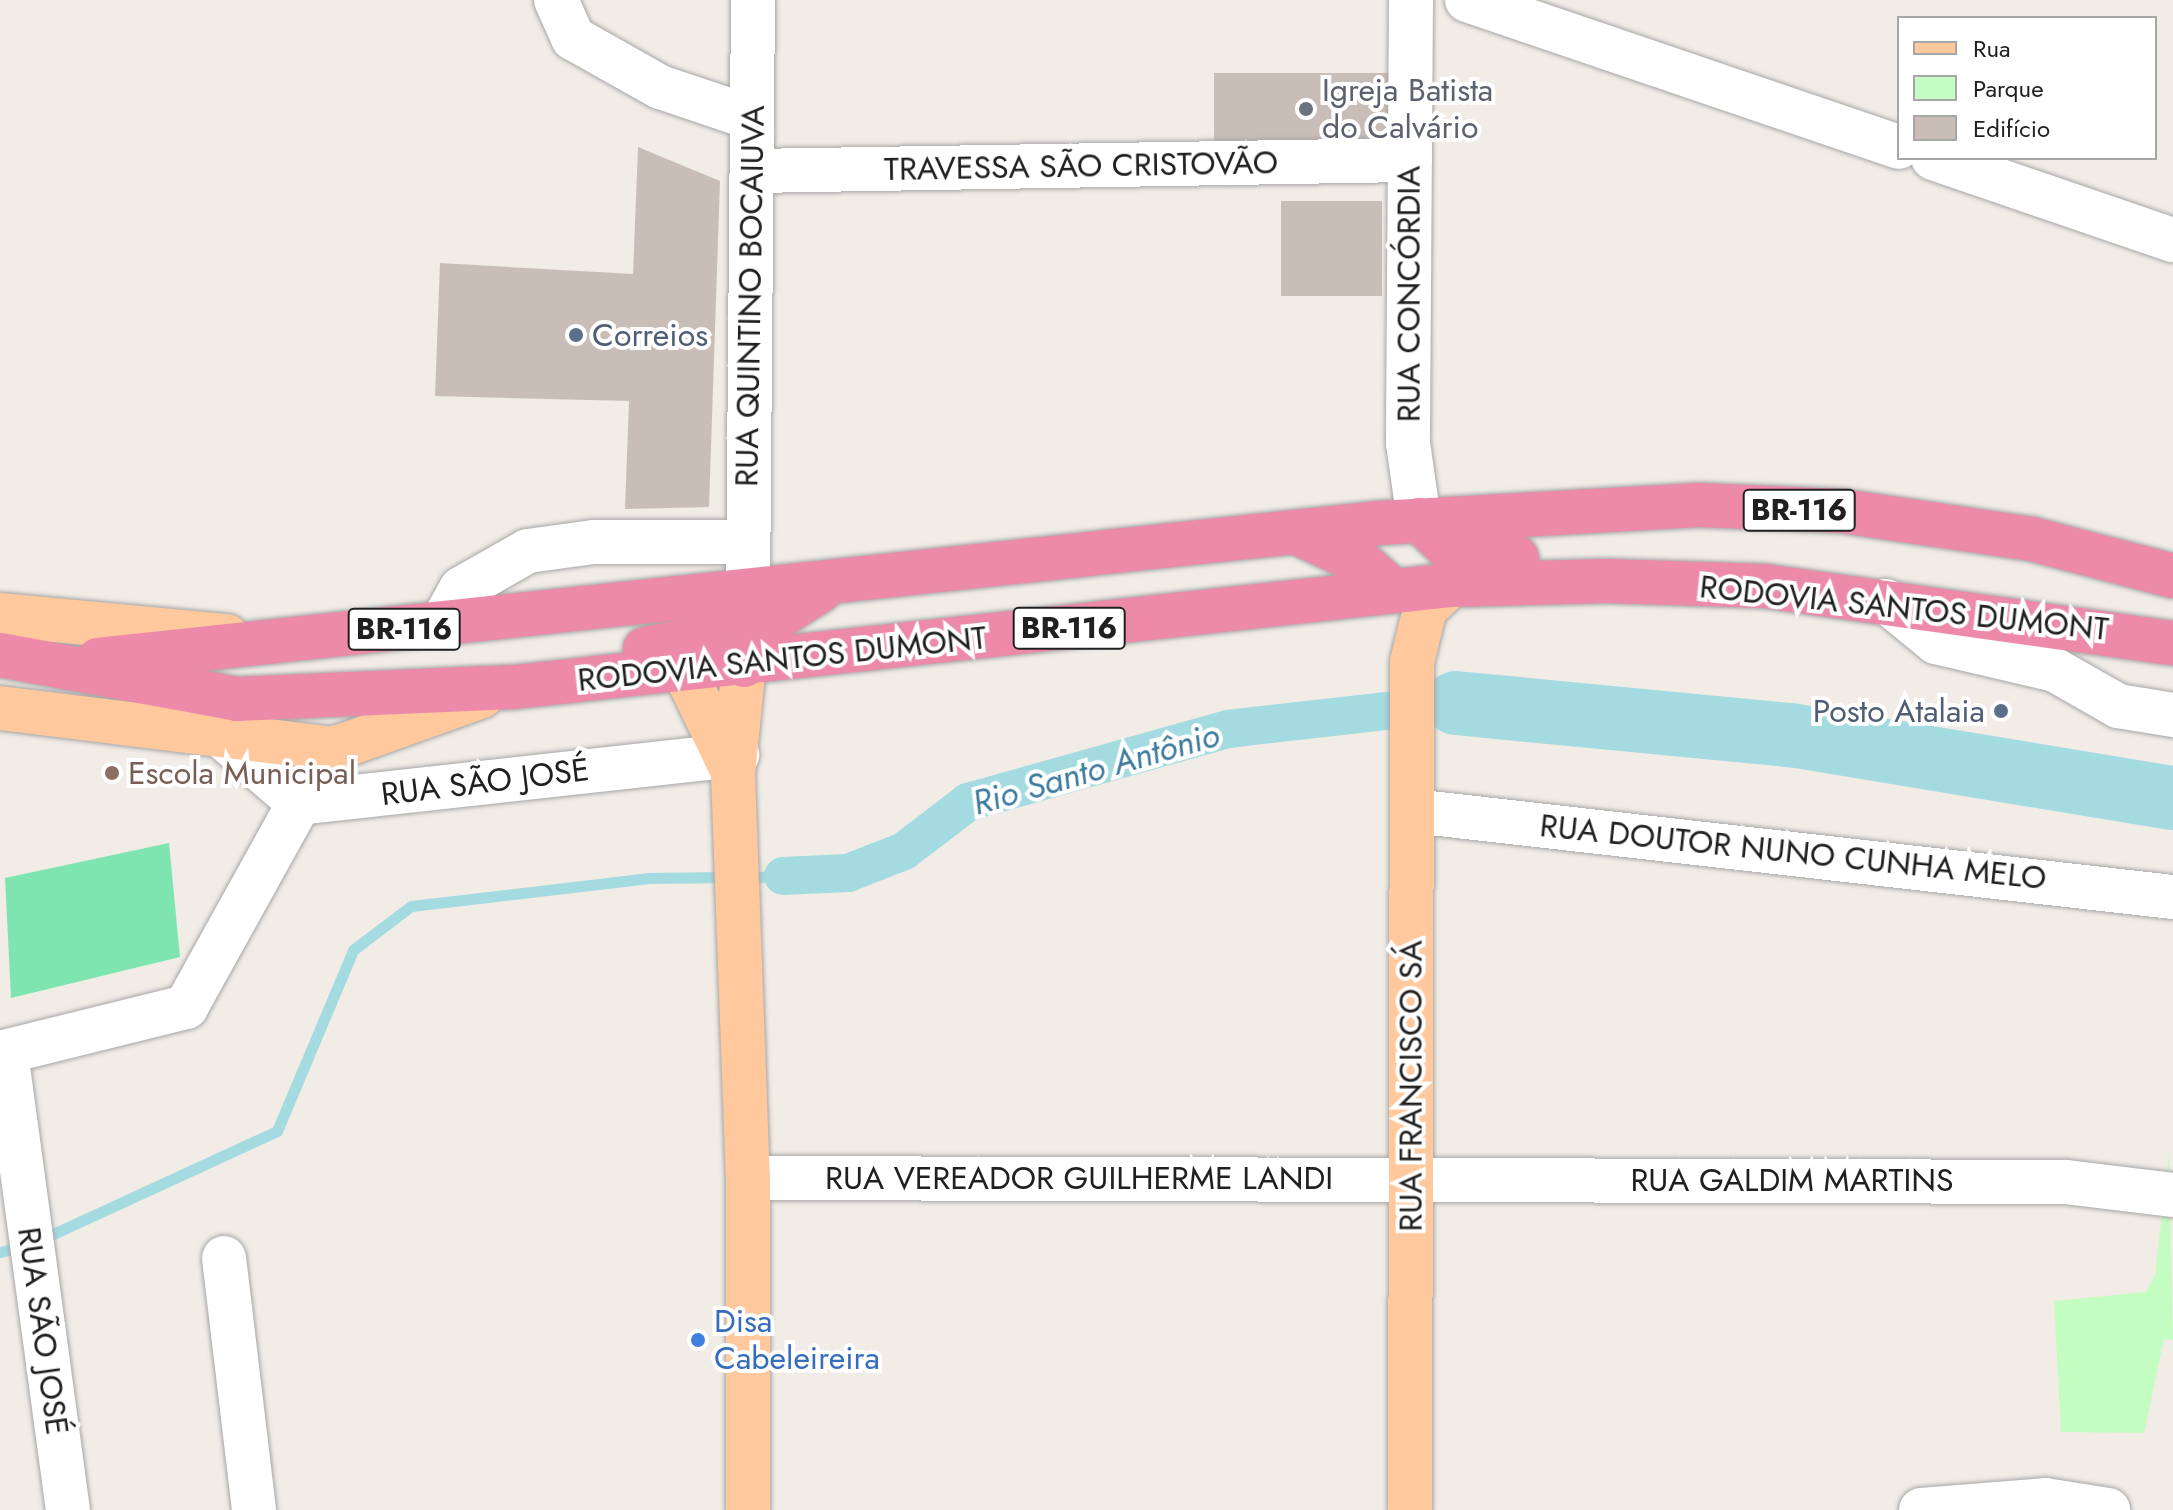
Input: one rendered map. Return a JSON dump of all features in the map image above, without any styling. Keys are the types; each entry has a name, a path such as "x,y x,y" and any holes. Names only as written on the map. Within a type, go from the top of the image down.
{"highway":[{"name":"RODOVIA SANTOS DUMONT","path":"60,665 827,587 1398,521 1699,505 1842,511 2032,539 2173,576"},
{"path":"1398,521 1436,543 1477,559 1685,555 1765,586"},
{"path":"1300,534 1362,563 1393,591"},
{"name":"RODOVIA SANTOS DUMONT","path":"0,655 237,699 514,687 683,668 744,665 1451,585 1765,586 2173,643"},
{"path":"744,665 764,626 827,587"},
{"path":"514,687 602,654 703,637 748,593"}],"main road":[{"name":"RUA FRANCISCO SÁ","path":"1410,1510 1412,662 1425,609 1451,585"},
{"name":"RUA FRANCISCO SÁ","path":"1393,591 1412,662"},
{"name":"RODOVIA SANTOS DUMONT","path":"0,615 285,641"},
{"path":"744,665 731,762 748,1178 748,1510"},
{"path":"683,668 731,762"},
{"path":"0,708 224,738 339,747 514,687"}],"street":[{"path":"556,0 573,38 660,87 752,118"},
{"name":"RUA QUINTINO BOCAIUVA","path":"748,593 753,0"},
{"name":"RUA CONCÓRDIA","path":"1398,521 1408,443 1411,0"},
{"path":"1467,0 1897,146"},
{"name":"TRAVESSA SÃO CRISTOVÃO","path":"752,171 1410,160"},
{"path":"1939,160 2173,240"},
{"path":"441,625 461,589 528,551 593,542 748,542"},
{"path":"1886,601 1936,642 2055,670 2118,706 2173,715"},
{"path":"224,738 299,803 339,747"},
{"name":"RUA SÃO JOSÉ","path":"68,1510 3,1052 186,1007 299,803 731,762"},
{"name":"RUA DOUTOR NUNO CUNHA MELO","path":"1413,798 2173,897"},
{"name":"RUA VEREADOR GUILHERME LANDI","path":"748,1178 1410,1178"},
{"name":"RUA GALDIM MARTINS","path":"1410,1178 2066,1182 2173,1195"},
{"path":"224,1258 254,1510"},
{"path":"1921,1510 2045,1500 2101,1509"}],"green space":[{"path":"169,843 180,957 11,998 5,878"},
{"path":"2169,1153 2173,1340 2164,1339 2144,1433 2061,1432 2054,1301 2146,1292 2155,1275"}],"building":[{"name":"Igreja Batista do Calvário","path":"1214,73 1399,73 1399,144 1214,144"},
{"name":"Correios","path":"638,147 720,181 709,507 625,509 629,401 435,396 440,263 633,274"},
{"path":"1281,201 1382,201 1382,296 1281,296"}],"waterway":[{"name":"Rio Santo Antônio","path":"783,876 848,873 904,851 968,802 1228,729 1456,703"},
{"name":"Rio Santo Antônio","path":"1456,703 1791,735 2173,798"},
{"name":"Rio Santo Antônio","path":"744,877 783,876"},
{"name":"Rio Santo Antônio","path":"40,1240 277,1131 353,950 411,906 649,878 727,877"},
{"name":"Rio Santo Antônio","path":"0,1252 24,1246"}],"place":[{"name":"Igreja Batista do Calvário","path":"1306,109"},
{"name":"Correios","path":"576,335"},
{"name":"Posto Atalaia","path":"2001,711"},
{"name":"Escola Municipal","path":"112,773"},
{"name":"Disa Cabeleireira","path":"698,1340"}]}
